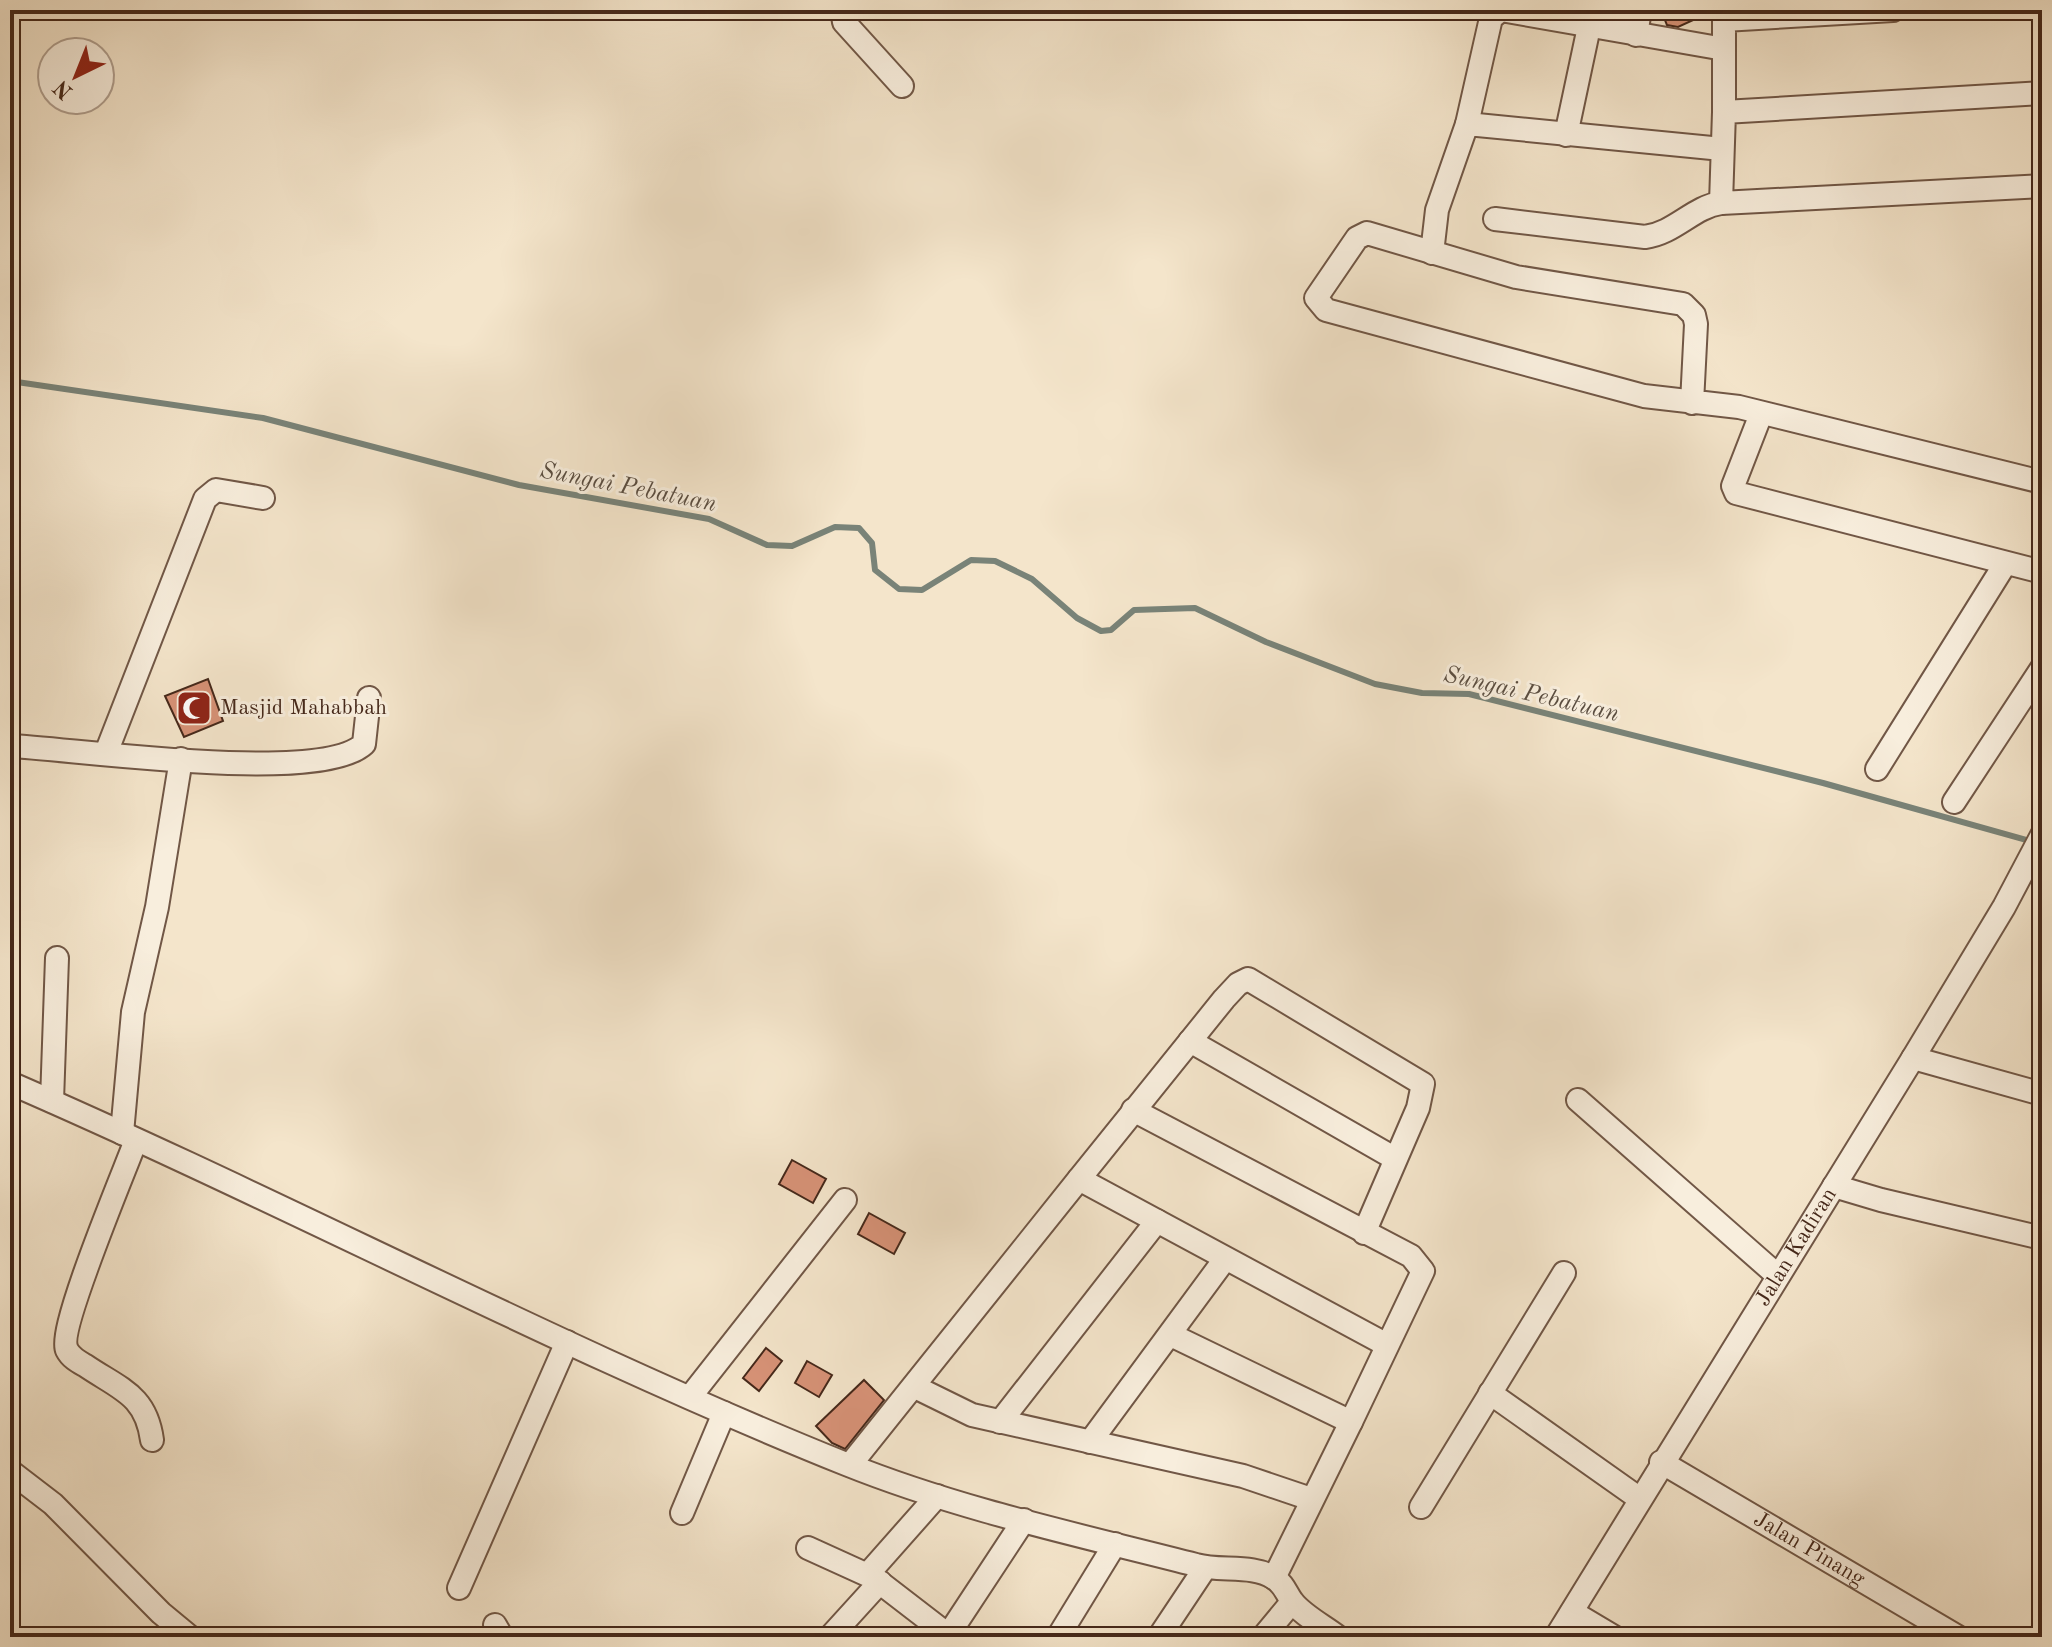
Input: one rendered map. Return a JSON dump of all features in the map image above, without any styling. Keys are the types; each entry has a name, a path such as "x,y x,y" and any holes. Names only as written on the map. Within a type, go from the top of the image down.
{"street":[{"path":"842,10 844,22 902,86"},
{"path":"1432,253 1437,210 1467,124 1491,18 1501,10 1724,49"},
{"path":"1636,35 1640,10"},
{"path":"1721,203 1724,15 1893,10"},
{"path":"1566,135 1589,27"},
{"path":"1724,112 2042,93"},
{"path":"1467,124 1722,149"},
{"path":"1495,219 1645,237 1660,235 1689,220 1706,205 1721,203 2042,186"},
{"path":"1692,403 1696,324 1694,315 1683,304 1516,277 1363,234 1323,286 1316,302 1326,310 1644,396 1692,403 1725,405 2042,482"},
{"path":"1761,414 1733,486 1736,493 2042,572"},
{"path":"106,753 205,499 216,490 263,498"},
{"path":"1877,769 2005,564"},
{"path":"1954,802 2042,668"},
{"path":"10,746 279,763 343,757 360,748 367,740 369,698"},
{"path":"152,1440 141,1404 75,1359 66,1346 66,1330 129,1137 133,1012 157,907 181,759"},
{"name":"Jalan Kadiran","path":"1556,1637 1661,1462 2034,870 2042,835"},
{"path":"52,1101 57,958"},
{"path":"850,1465 1133,1110 1238,984 1254,981 1423,1084 1418,1108 1364,1233"},
{"path":"1190,1041 1394,1158"},
{"path":"1913,1058 2042,1094"},
{"path":"10,1083 567,1342 724,1413 850,1465 937,1496 1024,1520 1205,1568 1256,1572 1274,1578 1292,1602 1338,1637"},
{"path":"1578,1100 1778,1276"},
{"path":"1133,1110 1411,1256 1423,1271 1274,1578"},
{"path":"1079,1179 1387,1345"},
{"path":"1834,1186 2042,1238"},
{"path":"690,1397 845,1200"},
{"path":"1000,1422 1157,1221"},
{"path":"1090,1442 1225,1259"},
{"path":"1421,1507 1564,1273"},
{"path":"1171,1335 1351,1422"},
{"path":"459,1588 567,1342"},
{"path":"915,1387 956,1410 1243,1476 1311,1499"},
{"path":"1490,1393 1640,1499"},
{"path":"682,1513 724,1413"},
{"name":"Jalan Pinang","path":"1661,1462 1944,1634"},
{"path":"10,1471 53,1504 161,1613 190,1637"},
{"path":"830,1637 937,1496"},
{"path":"808,1548 874,1578 948,1636 1024,1520"},
{"path":"1058,1637 1115,1544"},
{"path":"1159,1637 1205,1568"},
{"path":"1263,1637 1292,1602"},
{"path":"1572,1612 1614,1637"}],"building":[{"path":"1661,10 1715,10 1678,27 1667,25"},
{"name":"Masjid Mahabbah","path":"208,679 223,721 184,737 165,696"},
{"path":"792,1160 826,1179 813,1203 779,1184"},
{"path":"869,1213 905,1233 894,1254 858,1234"},
{"path":"766,1348 782,1361 759,1391 743,1378"},
{"path":"807,1361 832,1375 819,1397 795,1383"},
{"path":"864,1380 884,1400 845,1449 832,1443 816,1426"}],"waterway":[{"name":"Sungai Pebatuan","path":"10,381 263,418 519,485 709,519 767,545 792,546 835,527 859,528 872,543 875,570 899,589 922,590 971,560 995,561 1032,579 1077,618 1101,631 1111,630 1134,610 1195,608 1266,642 1375,684 1422,693 1469,694 1823,783 2034,842"}],"place":[{"name":"Masjid Mahabbah","path":"194,708"}]}
